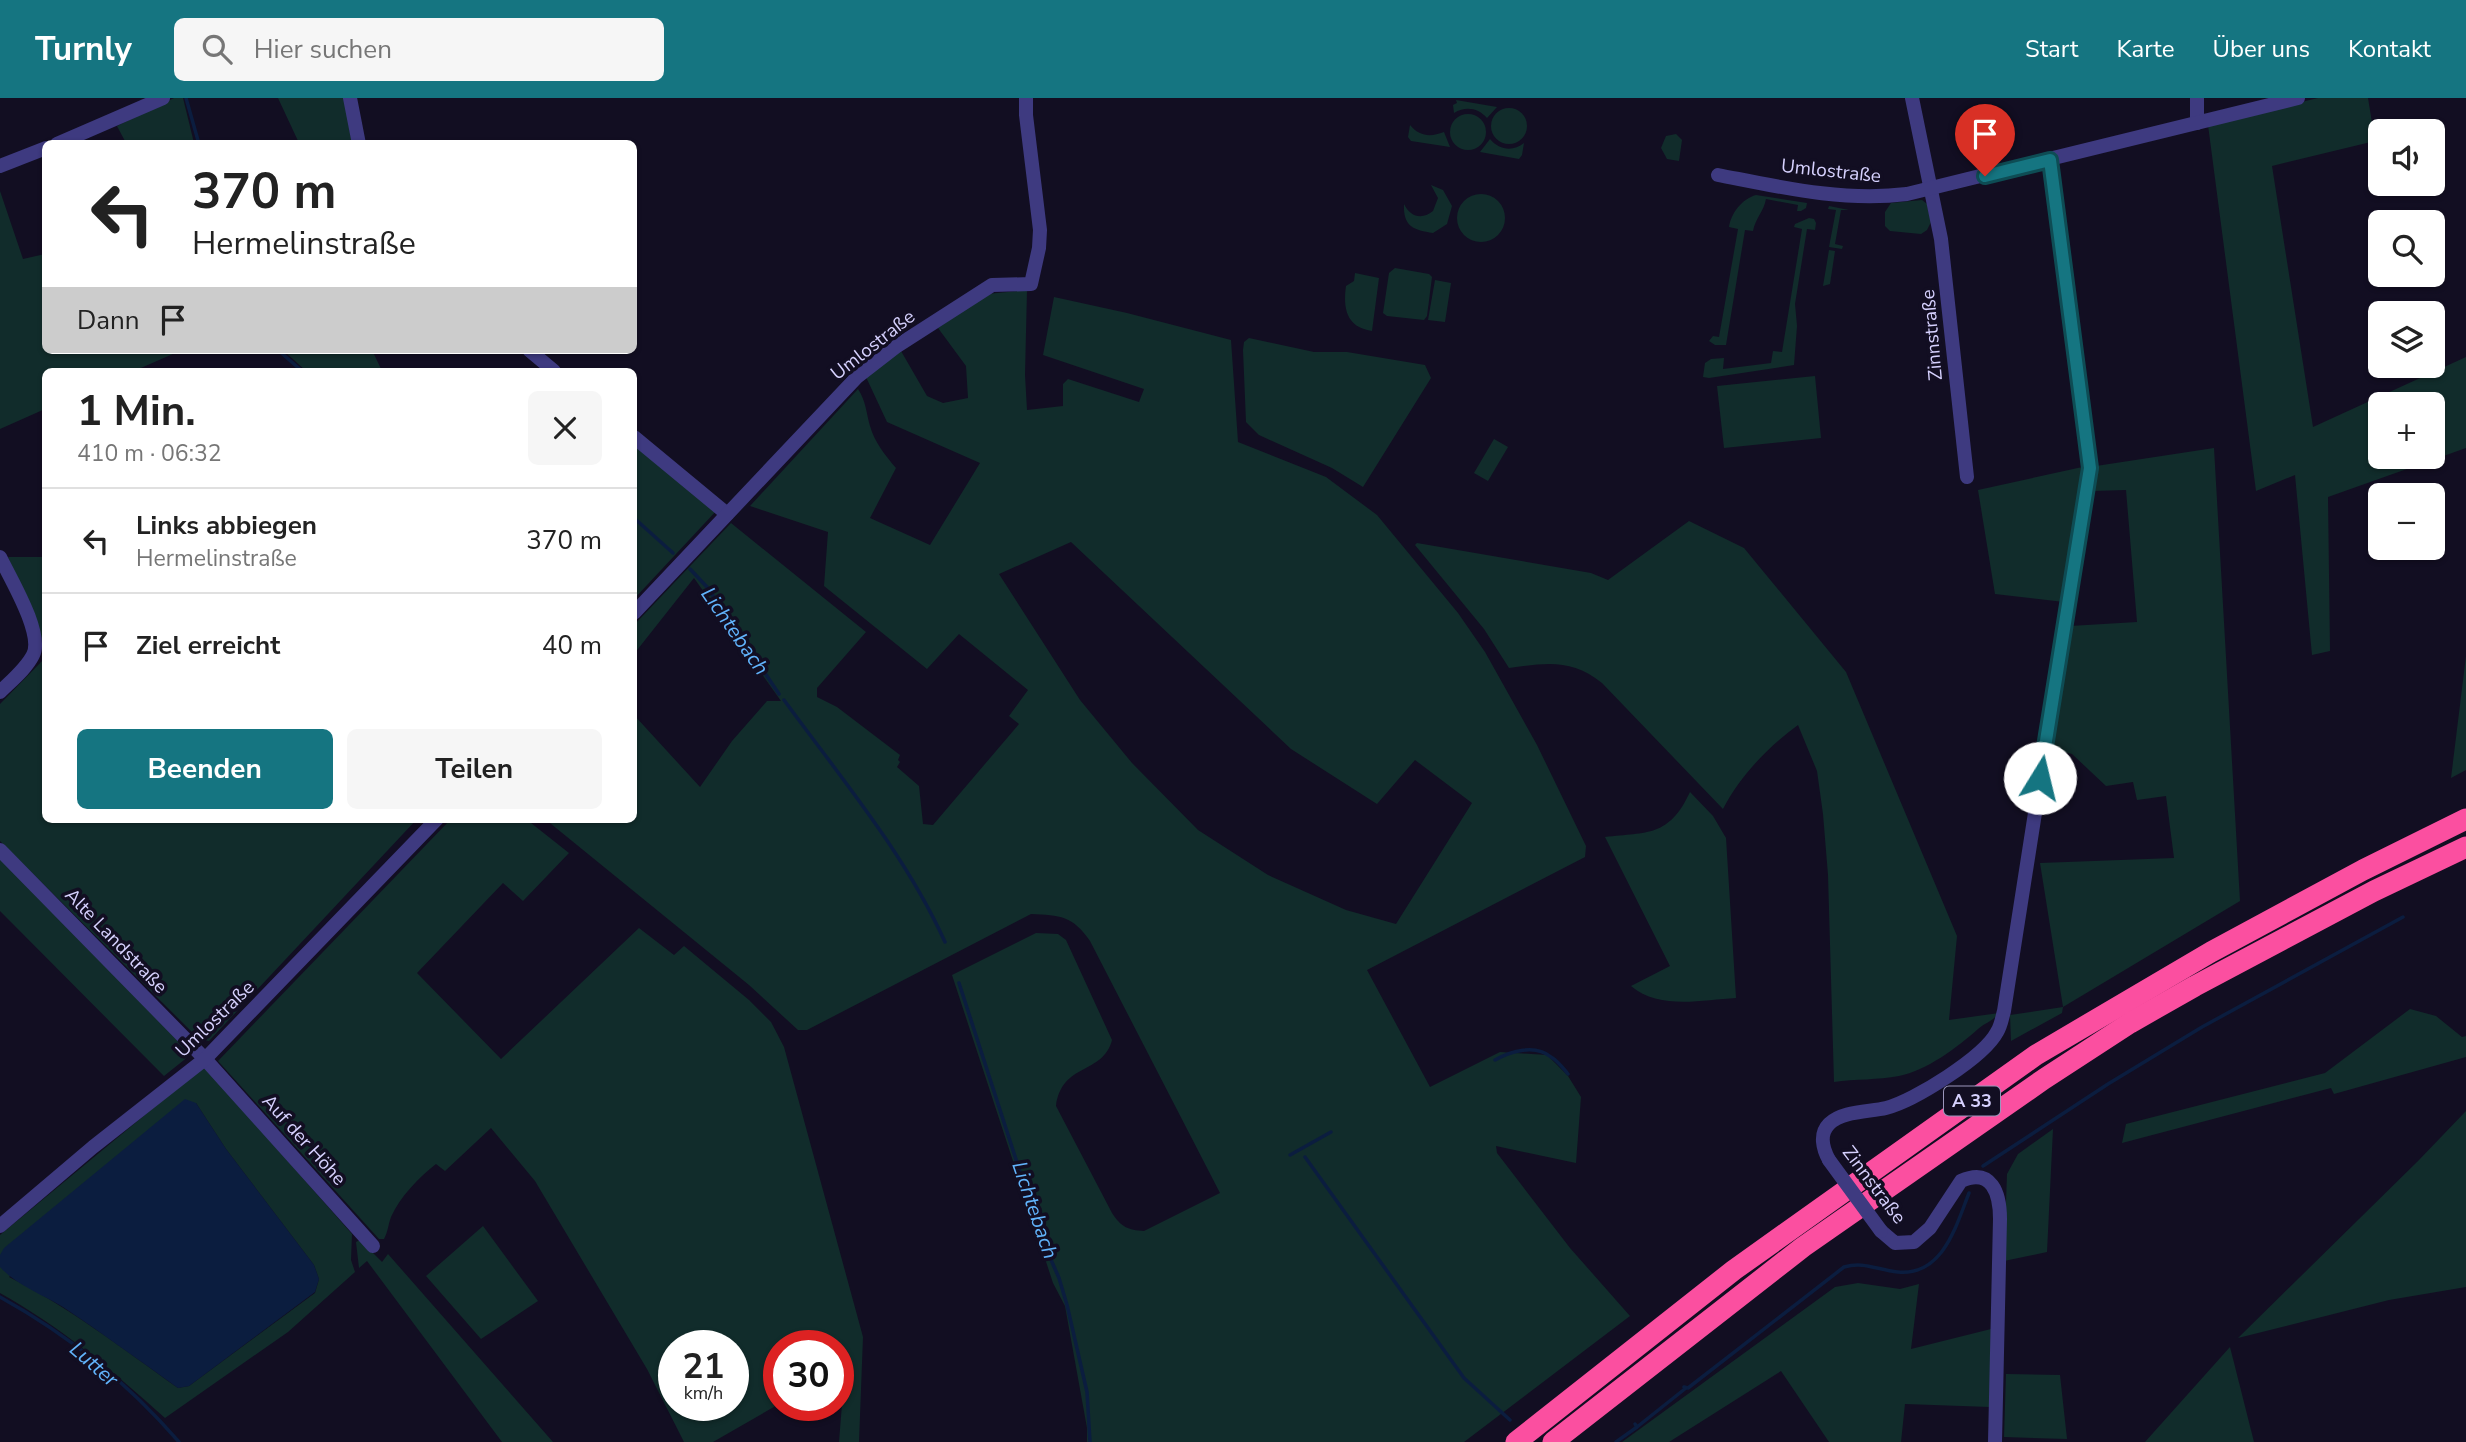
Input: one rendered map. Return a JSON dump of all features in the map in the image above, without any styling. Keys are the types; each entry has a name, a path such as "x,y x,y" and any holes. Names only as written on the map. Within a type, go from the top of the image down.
{"highway":[{"name":"A 33","path":"1516,1442 1734,1270 2036,1055 2211,952 2363,870 2466,819"},
{"name":"A 33","path":"1553,1442 1802,1247 2043,1079 2195,986 2374,891 2466,846"}],"street":[{"path":"66,140 163,98"},
{"path":"351,98 358,140"},
{"name":"Umlostraße","path":"637,610 858,377 897,346 992,285 1031,284 1040,230 1026,98"},
{"path":"1912,98 1931,189"},
{"path":"2197,98 2197,123"},
{"name":"Umlostraße","path":"1718,175 1857,197 1883,197 1931,189 2298,98"},
{"path":"0,166 42,150"},
{"name":"Zinnstraße","path":"1995,1442 2000,1219 1996,1188 1977,1177 1961,1181 1930,1228 1914,1242 1895,1243 1881,1231 1829,1160 1823,1140 1829,1124 1842,1117 1906,1101 1922,1093 1978,1053 1998,1031 2004,1011 2090,468 2050,160"},
{"name":"Zinnstraße","path":"1931,189 1943,252 1967,477"},
{"path":"534,354 550,368"},
{"path":"637,439 727,514"},
{"path":"0,557 36,638 35,652 29,663 0,692"},
{"name":"Umlostraße","path":"0,1226 93,1147 205,1059 433,823"},
{"name":"Alte Landstraße","path":"0,850 205,1059"},
{"name":"Auf der Höhe","path":"205,1059 373,1246"}],"green space":[{"path":"174,98 183,98 193,140 124,140 117,126"},
{"path":"278,98 344,98 351,140 298,140"},
{"path":"2318,98 2368,98 2371,119 2368,119 2368,143 2272,166 2313,427 2368,402 2368,469 2407,469 2328,497 2330,651 2312,655 2295,475 2256,491 2208,125"},
{"path":"1456,100 1497,107 1487,118 1472,109 1454,113 1453,105 1457,103"},
{"path":"1509,108 1522,113 1527,126 1522,139 1509,144 1496,139 1491,126 1496,113"},
{"path":"1468,114 1481,119 1486,132 1481,145 1468,150 1455,145 1450,132 1455,119"},
{"path":"1410,125 1426,135 1444,132 1450,147 1411,141 1408,137"},
{"path":"1676,134 1682,140 1679,161 1667,159 1661,148 1666,136"},
{"path":"1490,139 1498,146 1506,148 1515,148 1524,143 1522,155 1519,159 1480,152"},
{"path":"1431,185 1443,190 1452,206 1447,224 1433,233 1411,226 1404,212 1404,204 1417,216 1425,216 1433,211 1438,198"},
{"path":"0,191 23,259 42,255 42,354 173,354 141,368 42,368 42,410 0,429"},
{"path":"1481,194 1498,201 1505,218 1498,235 1481,242 1464,235 1457,218 1464,201"},
{"path":"1756,195 1807,203 1806,208 1797,211 1798,205 1766,199 1753,231 1745,230 1726,345 1715,345 1709,341 1713,336 1719,337 1738,229 1729,227 1730,222 1742,203"},
{"path":"1922,200 1927,204 1931,222 1927,230 1921,234 1890,231 1885,226 1885,212 1891,203"},
{"path":"1829,206 1849,210 1841,210 1835,244 1843,246 1842,249 1829,247 1836,210 1828,209"},
{"path":"1809,218 1816,223 1815,230 1807,229 1795,304 1797,326 1794,365 1703,377 1705,363 1711,359 1724,358 1723,369 1771,363 1773,351 1782,352 1802,229 1794,227"},
{"path":"1829,250 1835,251 1830,284 1823,286"},
{"path":"1395,268 1429,274 1432,277 1427,316 1424,320 1387,316 1383,313 1389,273"},
{"path":"1355,273 1379,278 1372,331 1363,329 1352,321 1346,309 1346,286 1354,281"},
{"path":"1435,280 1451,283 1445,322 1428,320"},
{"path":"1027,290 1027,410 1063,406 1063,384 1068,379 1139,402 1144,389 1043,355 1054,297 1231,340 1238,442 1326,477 1377,515 1458,613 1485,652 1537,745 1586,846 1585,857 1367,970 1430,1087 1500,1052 1547,1055 1568,1076 1581,1097 1576,1163 1496,1146 1497,1153 1570,1248 1630,1316 1464,1442 1087,1442 1087,1428 1065,1306 1053,1283 952,975 1036,933 1058,934 1066,940 1112,1040 1100,1059 1066,1082 1056,1106 1112,1213 1125,1227 1144,1231 1220,1193 1090,941 1078,926 1065,918 1031,914 807,1030 798,1030 749,985 550,823 637,823 637,718 700,787 732,741 767,701 781,701 694,578 637,650 637,622 731,523 866,632 817,688 817,697 837,707 900,755 897,767 919,786 923,824 933,825 1019,724 1009,716 1028,690 959,634 927,669 824,586 828,532 750,506 858,389 875,438 896,468 870,518 930,545 980,463 887,422 866,377 901,351 927,396 943,403 968,398 966,366 938,328 987,294","holes":["1071,542 1291,749 1377,804 1415,760 1472,803 1396,924 1346,910 1268,875 1198,830 1132,763 1080,700 999,574"]},
{"path":"1249,338 1314,352 1347,352 1425,365 1431,378 1363,487 1332,468 1259,435 1246,422 1243,350 1244,342"},
{"path":"287,354 374,354 381,368 303,368"},
{"path":"2466,357 2466,448 2445,455 2445,392 2390,392 2420,378 2445,378 2445,367"},
{"path":"1815,376 1821,438 1724,448 1717,386"},
{"path":"1494,439 1508,447 1488,481 1474,473"},
{"path":"637,445 717,510 637,596"},
{"path":"2214,448 2240,901 2063,1007 2040,863 2174,858 2166,796 2137,800 2133,782 2106,786 2072,754 2050,748 2070,626 2137,622 2126,490 2092,491 2096,466"},
{"path":"2087,466 2064,602 1995,594 1978,490"},
{"path":"1689,521 1744,548 1846,672 1957,936 1949,1020 1999,1013 1951,1050 1920,1069 1891,1077 1834,1082 1828,875 1823,814 1817,771 1798,725 1756,763 1723,809 1602,683 1591,675 1580,669 1558,664 1509,668 1484,629 1415,545 1417,543 1591,573 1608,580"},
{"path":"8,557 42,557 42,642"},
{"path":"2466,656 2466,770 2451,778"},
{"path":"42,661 42,823 413,823 209,1041 199,1039 0,841 0,704"},
{"path":"1690,792 1713,816 1726,838 1736,998 1667,1001 1642,993 1631,986 1670,966 1605,837 1656,830 1674,817"},
{"path":"447,823 531,823 569,853 523,901 503,883 417,973 501,1059 639,928 674,955 684,946 771,1022 784,1047 863,1337 859,1442 839,1442 841,1421 854,1421 854,1330 763,1330 763,1413 713,1442 684,1442 673,1421 749,1421 749,1330 658,1330 658,1391 535,1181 491,1128 445,1171 436,1164 417,1181 391,1217 384,1239 379,1239 218,1061"},
{"path":"0,859 194,1052 164,1076 0,911"},
{"path":"2063,1007 2062,1013 2011,1041 2010,1015"},
{"path":"2410,1009 2436,1016 2462,1037 2466,1036 2466,1057 2334,1094 2331,1088 2122,1143 2126,1124 2325,1073"},
{"path":"204,1066 352,1234 351,1260 355,1272 288,1332 165,1418 86,1351 44,1320 0,1293 0,1235","holes":["196,1103 226,1149 314,1265 319,1279 315,1293 189,1386 178,1388 74,1315 9,1277"]},
{"path":"2466,1111 2466,1287 2389,1300 2238,1338 2418,1161"},
{"path":"2053,1129 2047,1252 2004,1261 2007,1174 2018,1154"},
{"path":"483,1226 538,1301 481,1339 426,1276"},
{"path":"360,1240 382,1262 388,1254 553,1442 502,1442 367,1261 359,1268 356,1242"},
{"path":"1858,1283 1900,1289 1919,1284 1911,1349 1991,1329 1990,1407 1905,1404 1901,1442 1829,1442 1781,1371 1669,1442 1622,1442 1835,1287"},
{"path":"2230,1347 2254,1442 2145,1442"},
{"path":"2006,1374 2060,1375 2067,1439 2004,1437"}],"water":[{"path":"185,1099 196,1103 226,1149 314,1265 319,1279 315,1292 189,1386 178,1388 63,1307 13,1279 0,1267 0,1255 4,1248"}],"waterway":[{"name":"Lichtebach","path":"186,98 198,140"},
{"name":"Lichtebach","path":"283,354 299,368"},
{"name":"Lichtebach","path":"637,521 673,553"},
{"name":"Lichtebach","path":"690,569 707,587 779,694"},
{"name":"Lichtebach","path":"784,700 892,847 945,942"},
{"path":"1983,1166 2108,1084 2202,1027 2403,917"},
{"name":"Lichtebach","path":"959,983 1041,1237 1059,1278 1067,1305 1087,1392 1090,1442"},
{"path":"1495,1060 1516,1052 1538,1051 1554,1059 1568,1074"},
{"path":"1290,1155 1331,1132"},
{"path":"1305,1157 1464,1378 1510,1420"},
{"path":"1684,1387 1688,1388 1844,1267 1864,1265 1898,1272 1913,1271 1926,1266 1946,1246 1969,1193"},
{"name":"Lutter","path":"0,1297 49,1327 96,1362 139,1400 179,1442"},
{"path":"1635,1424 1637,1427 1686,1388"},
{"path":"1616,1442 1637,1427"}],"route":[{"path":"1985,176 2050,160 2090,468 2040,778"}]}
